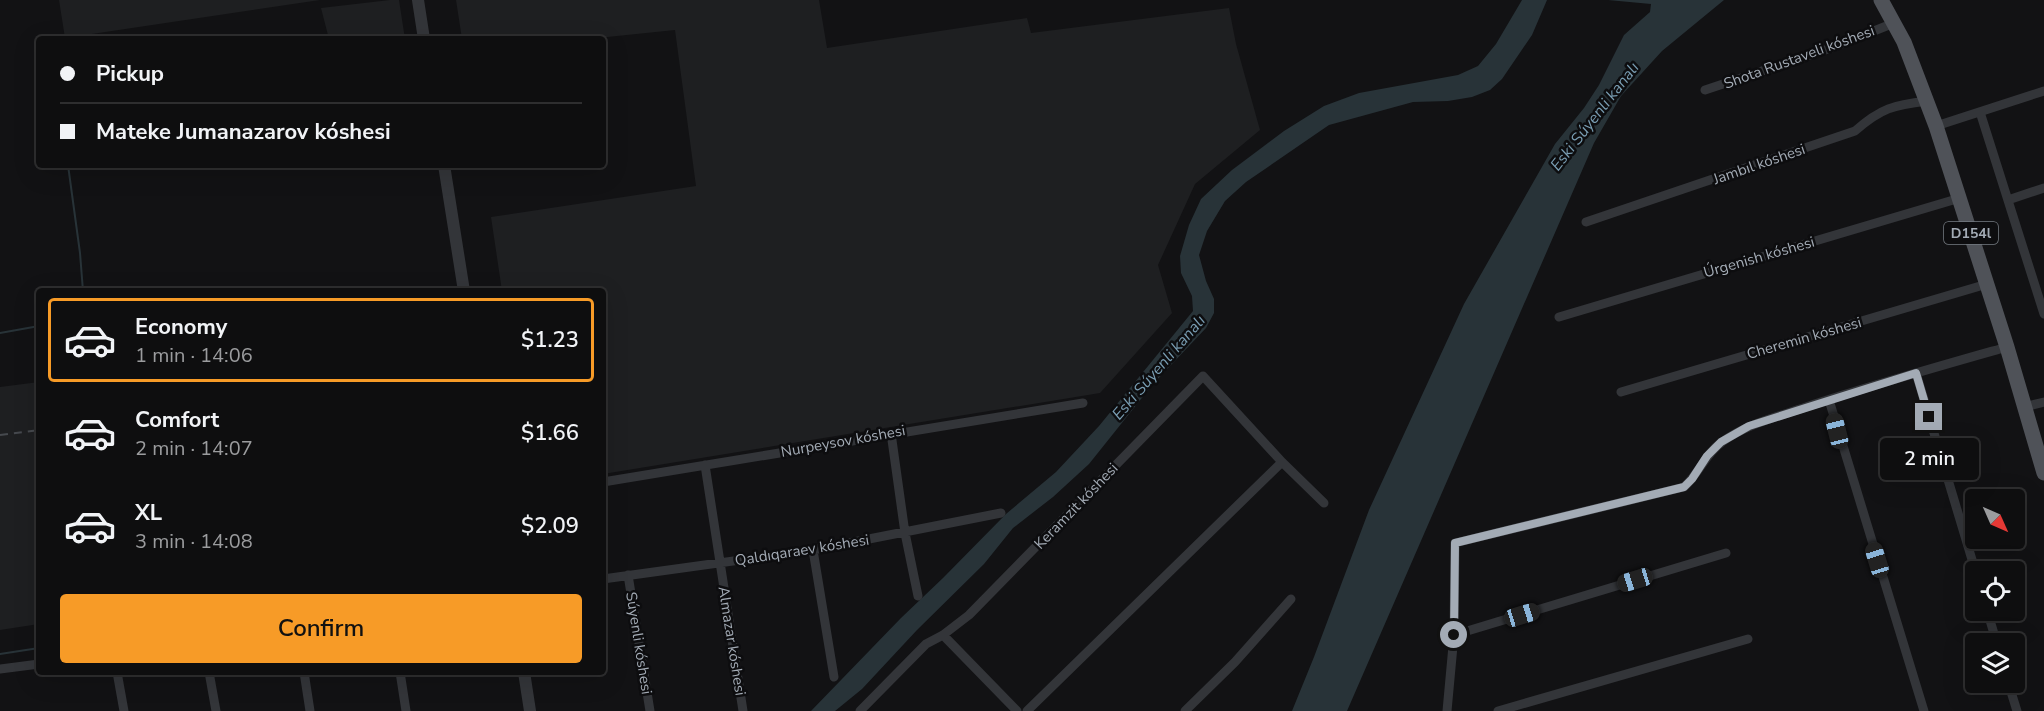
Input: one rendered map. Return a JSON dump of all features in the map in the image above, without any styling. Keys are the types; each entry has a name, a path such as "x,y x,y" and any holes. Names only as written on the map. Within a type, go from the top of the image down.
{"main road":[{"name":"D154l","path":"1881,0 1908,52 1936,126 2007,347 2044,473"}],"street":[{"path":"418,0 424,36"},
{"name":"Shota Rustaveli kóshesi","path":"1705,90 1831,48 1894,23"},
{"path":"1936,126 2044,91"},
{"name":"Jambıl kóshesi","path":"1586,222 1855,131 1872,116 1895,105 1927,101"},
{"path":"1980,112 2044,314"},
{"path":"444,168 464,288"},
{"path":"2008,200 2044,188"},
{"name":"Úrgenish kóshesi","path":"1559,317 1960,198"},
{"name":"Cheremin kóshesi","path":"1621,392 1987,284"},
{"path":"1448,711 1454,635 1455,543 1684,487 1707,456 1721,442 1749,426 2007,347"},
{"path":"1916,373 1972,561"},
{"name":"Keramzit kóshesi","path":"860,711 926,644 943,635 969,615 1203,376 1282,462 1324,503"},
{"path":"1828,400 1924,711"},
{"path":"2024,407 2044,402"},
{"name":"Nurpeysov kóshesi","path":"606,482 1083,403"},
{"path":"891,433 905,533 918,596"},
{"path":"1027,711 1282,462"},
{"name":"Almazar kóshesi","path":"705,465 743,711"},
{"name":"Qaldıqaraev kóshesi","path":"606,579 813,550 1001,513"},
{"path":"813,550 834,677"},
{"path":"1454,635 1726,553"},
{"name":"Súyenli kóshesi","path":"628,575 650,711"},
{"path":"1185,711 1235,662 1291,599"},
{"path":"943,635 1017,711"},
{"path":"1498,711 1748,639"},
{"path":"0,669 36,664"},
{"path":"118,675 124,711"},
{"path":"210,675 216,711"},
{"path":"304,675 310,711"},
{"path":"400,675 406,711"},
{"path":"524,675 530,711"},
{"path":"2011,693 2017,711"}],"shaded area":[{"path":"59,0 320,0 78,36 65,36"},
{"path":"399,0 405,36 328,36 321,8"},
{"path":"456,0 819,0 827,48 1027,18 1031,33 1229,8 1236,44 1260,130 1195,184 1158,265 1172,313 1100,393 606,474 606,288 502,288 491,217 696,186 675,30 606,37 462,36"},
{"path":"36,382 36,624 0,630 0,387"}],"water":[{"name":"Eski Súyenli kanalı","path":"1522,0 1547,0 1532,35 1502,79 1490,90 1472,97 1448,101 1413,102 1329,125 1246,182 1225,201 1207,231 1199,255 1214,299 1214,313 1206,328 1153,384 1089,464 1053,497 1013,528 984,564 917,630 862,689 835,711 811,711 1006,514 1056,472 1099,426 1193,311 1192,296 1181,273 1180,256 1189,225 1201,199 1232,170 1284,131 1324,106 1359,93 1458,75 1478,66 1496,44"},
{"name":"Eski Súyenli kanalı","path":"1608,0 1724,0 1662,51 1621,96 1594,143 1347,711 1292,711 1369,510 1464,304 1555,144 1599,85 1624,35 1650,12 1651,4"}],"waterway":[{"path":"68,168 83,288"},
{"path":"0,333 36,327"},
{"path":"0,654 36,648"}],"railway":[{"path":"0,435 36,430"}],"route":[{"path":"1454,635 1455,543 1684,487 1707,456 1721,442 1749,426 1916,373 1929,417"}]}
